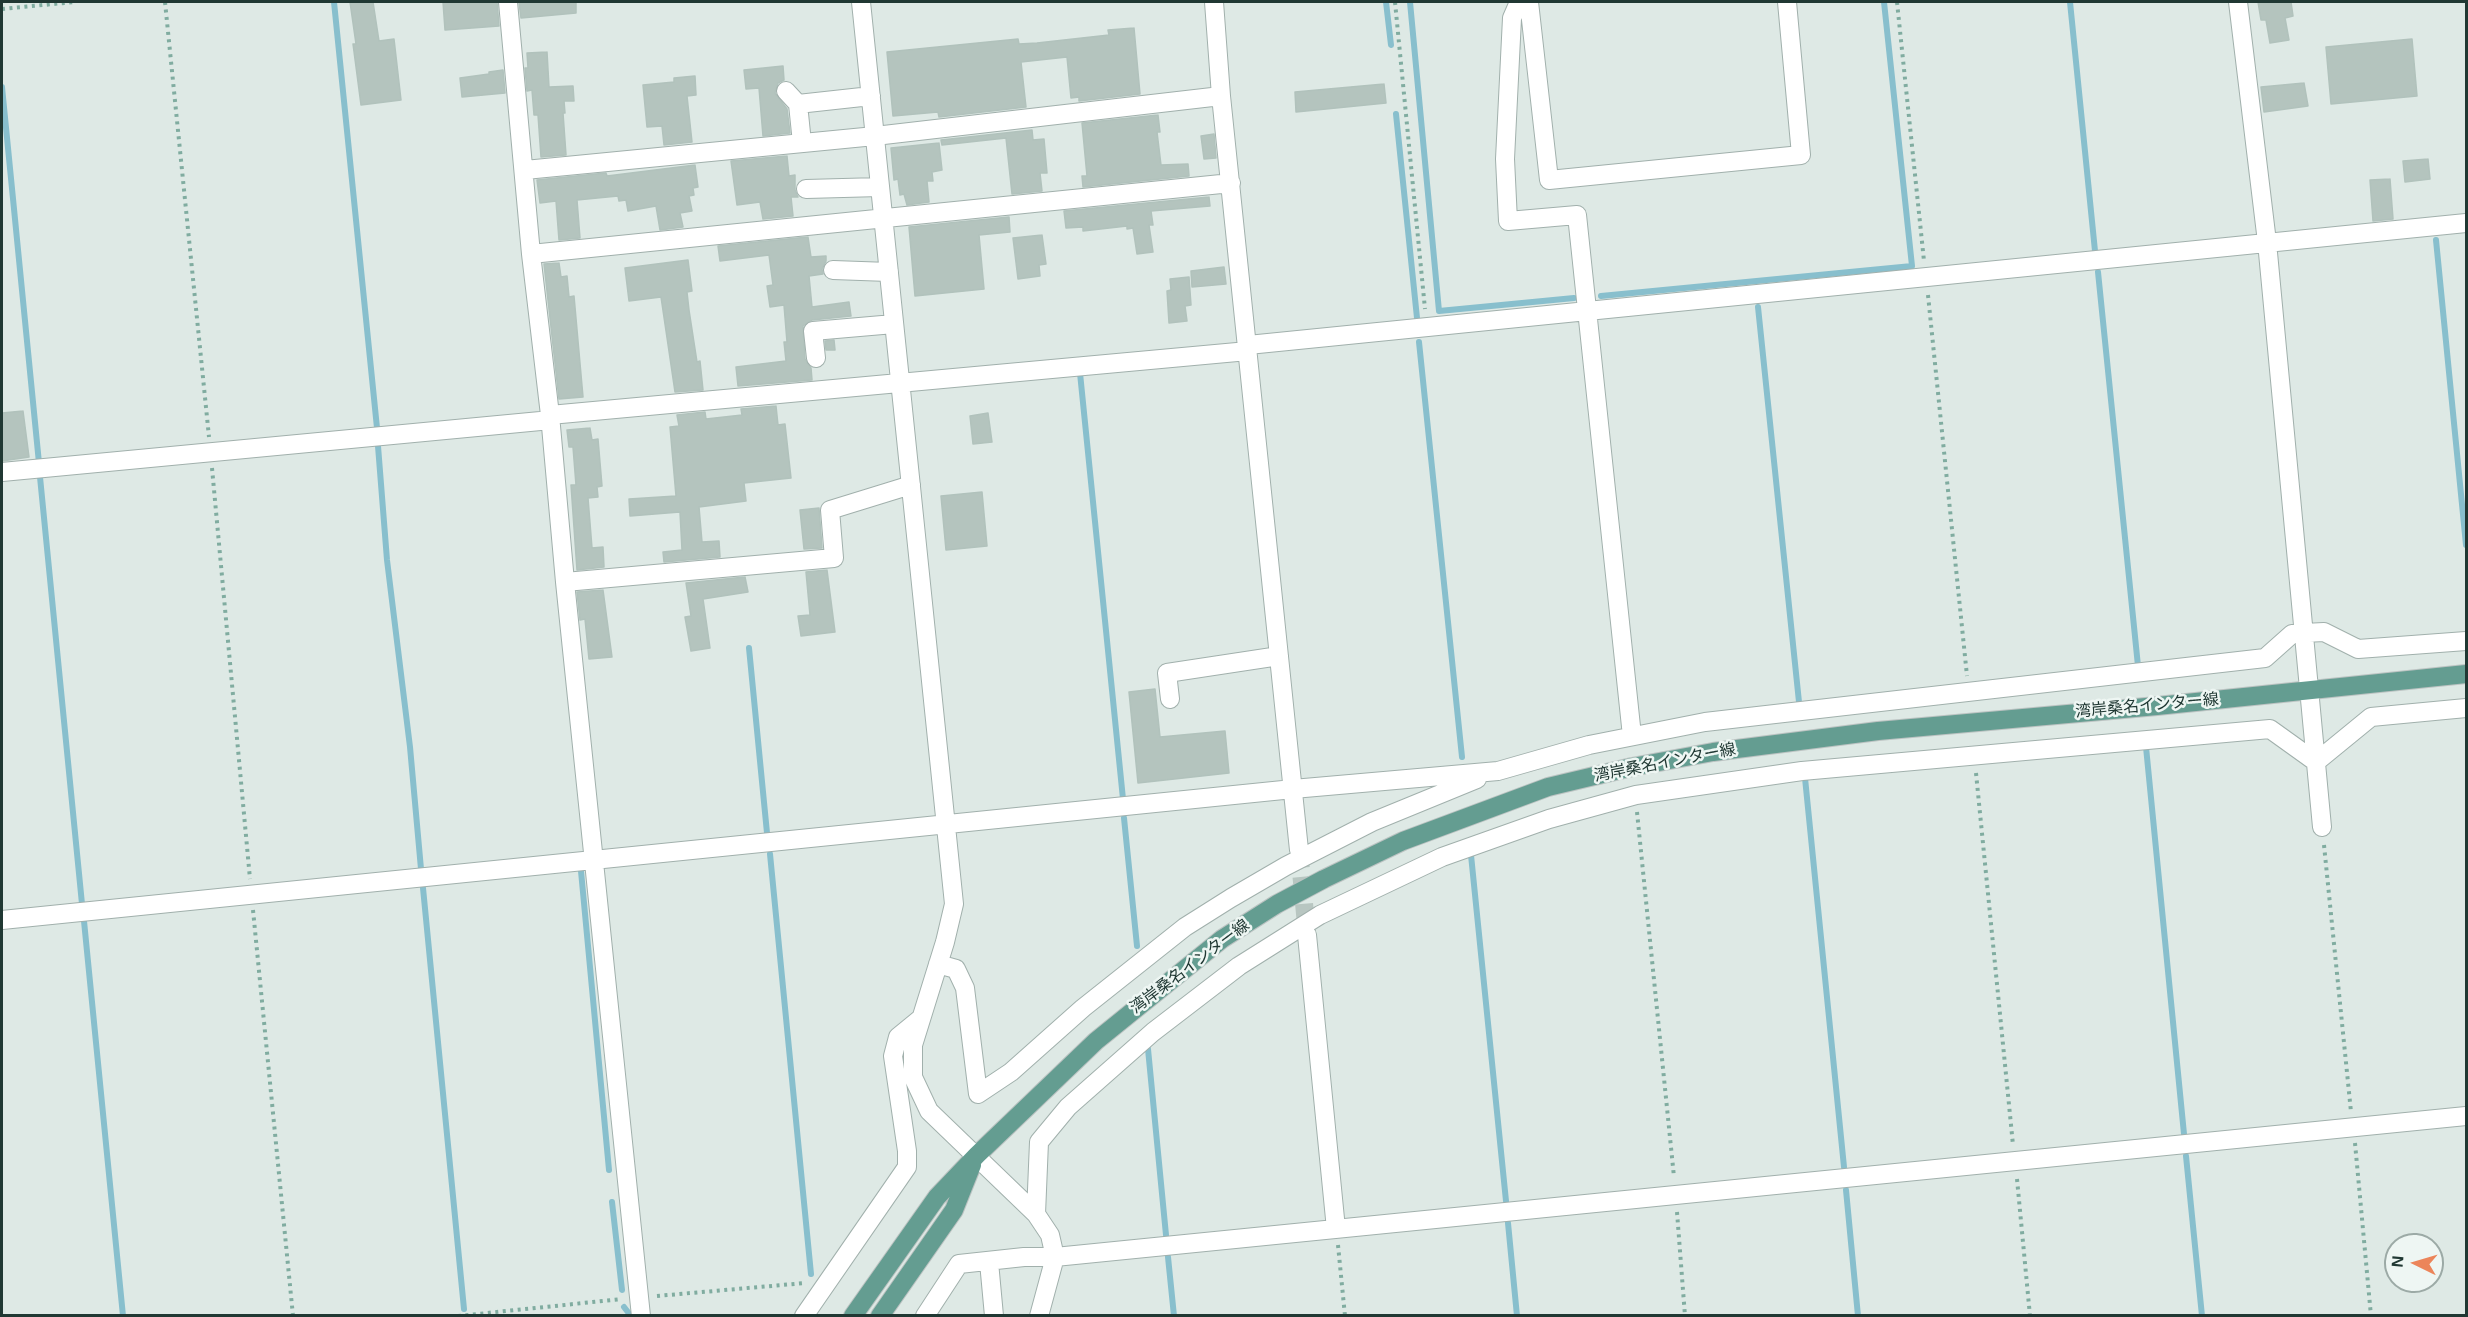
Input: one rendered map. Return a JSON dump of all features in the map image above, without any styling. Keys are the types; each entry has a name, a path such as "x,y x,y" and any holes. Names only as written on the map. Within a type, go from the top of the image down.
{"main road":[{"name":"湾岸桑名インター線","path":"853,1316 937,1197 976,1155 1096,1041 1222,939 1277,904 1403,841 1548,787 1632,767 1713,752 1878,731 2157,706 2466,674"},
{"name":"湾岸桑名インター線","path":"880,1316 954,1210 976,1155"}],"street":[{"path":"508,2 531,254 550,417 641,1316"},
{"path":"861,2 954,904 913,1045 913,1077 930,1111 1036,1214 1050,1235 1055,1257 1039,1316"},
{"path":"1214,2 1221,96 1299,850"},
{"path":"1519,2 1512,18 1505,159 1508,221 1577,215 1632,736"},
{"path":"1528,2 1550,180 1801,155 1787,2"},
{"path":"2238,2 2266,242 2322,827"},
{"path":"802,142 792,98 871,96"},
{"path":"525,170 875,136 1221,96"},
{"path":"531,254 1231,183"},
{"path":"806,189 880,187"},
{"path":"2,472 1248,348 1427,327 2466,223"},
{"path":"833,270 889,272"},
{"path":"816,358 813,331 894,324"},
{"path":"565,582 834,558 830,510 911,485"},
{"path":"938,964 956,969 965,988 978,1094 1011,1072 1083,1008 1185,927 1231,898 1286,866 1372,822 1498,771 1589,745 1705,722 2265,658 2292,634 2324,632 2358,649 2466,641"},
{"path":"1170,699 1167,673 1279,656"},
{"path":"2316,762 2371,717 2466,708"},
{"path":"1036,1214 1039,1142 1068,1107 1090,1087 1153,1032 1239,966 1320,915 1442,856 1549,819 1636,795 1802,771 2271,729 2316,762"},
{"path":"2,920 1293,789 1498,771"},
{"path":"1307,935 1336,1229"},
{"path":"804,1316 907,1167 907,1151 893,1056 898,1037 920,1019"},
{"path":"925,1316 959,1264 1024,1257 1055,1257 2466,1116"},
{"path":"989,1262 994,1316"}],"path":[{"path":"2,9 74,2"},
{"path":"165,2 293,1316"},
{"path":"1395,2 1427,327"},
{"path":"1897,2 1968,692"},
{"path":"1974,755 2030,1316"},
{"path":"1636,795 1676,1195 1685,1316"},
{"path":"2322,827 2371,1316"},
{"path":"1336,1229 1345,1316"}],"building":[{"path":"350,2 373,2 379,41 394,39 401,100 361,105"},
{"path":"443,2 497,2 499,26 445,30"},
{"path":"519,2 576,2 576,13 521,18"},
{"path":"2258,2 2291,2 2293,16 2285,18 2289,40 2270,43 2266,20 2261,20"},
{"path":"1134,28 1140,94 1079,101 1079,97 1071,98 1067,57 1021,62 1026,107 939,117 938,112 893,116 887,52 1018,39 1019,44 1037,43 1109,35 1108,30"},
{"path":"2412,39 2417,96 2331,104 2326,47"},
{"path":"547,52 549,87 573,86 574,101 564,101 566,155 541,157 538,115 534,115 532,90 527,91 525,68 528,68 527,53"},
{"path":"783,66 784,80 778,83 775,93 787,109 790,133 763,136 759,88 746,89 744,70"},
{"path":"503,70 505,93 462,97 460,78"},
{"path":"695,76 696,95 687,96 692,142 664,145 662,126 647,127 643,85 674,82 674,78"},
{"path":"2304,83 2308,106 2264,112 2261,87"},
{"path":"1384,84 1386,103 1296,112 1295,92"},
{"path":"1158,115 1160,132 1157,132 1161,165 1188,164 1189,176 1083,187 1082,176 1087,176 1082,123"},
{"path":"1032,130 1033,140 1044,139 1047,173 1040,173 1042,191 1012,194 1006,138 942,145 941,140"},
{"path":"1214,134 1216,158 1204,159 1201,136"},
{"path":"939,143 942,170 932,172 933,181 927,181 929,202 907,205 904,194 900,195 898,179 894,180 891,148"},
{"path":"787,156 789,176 795,175 795,190 798,197 791,197 793,216 763,219 760,202 737,205 731,161"},
{"path":"2428,159 2430,179 2405,182 2403,161"},
{"path":"695,165 698,187 693,188 694,195 689,196 692,211 680,213 683,227 660,230 656,206 628,211 626,200 619,201 618,196 577,200 580,238 559,240 556,201 540,203 537,180 606,173 607,176"},
{"path":"2390,179 2393,219 2373,221 2370,180"},
{"path":"1209,197 1210,206 1151,211 1153,225 1149,225 1153,252 1137,254 1133,228 1127,229 1127,226 1083,231 1083,227 1066,228 1064,211"},
{"path":"1009,217 1010,232 979,235 984,289 915,296 909,227"},
{"path":"1042,235 1046,264 1039,265 1040,276 1018,279 1013,238"},
{"path":"808,237 811,257 826,256 822,269 823,274 809,276 812,307 849,302 851,316 812,320 803,326 805,359 811,368 812,380 738,386 736,367 786,361 784,305 770,307 767,286 773,285 769,255 720,261 718,246"},
{"path":"688,260 692,291 687,292 689,310 697,362 700,361 703,390 675,392 661,297 629,301 625,268"},
{"path":"559,263 561,277 567,276 569,297 574,296 583,397 559,399 544,264"},
{"path":"1224,267 1226,284 1192,287 1191,271"},
{"path":"1189,277 1191,305 1185,306 1187,321 1169,323 1167,291 1171,290 1170,279"},
{"path":"834,340 835,350 826,350 825,341"},
{"path":"776,406 778,425 785,424 791,478 744,483 746,501 699,507 702,542 719,541 720,557 664,562 663,552 682,550 680,512 630,516 629,499 676,496 670,427 679,426 677,415 705,412 706,419 742,415 741,409"},
{"path":"23,411 29,457 2,461 2,413"},
{"path":"988,413 992,442 973,444 970,416"},
{"path":"590,428 592,440 598,439 602,486 597,487 598,497 588,498 592,548 603,547 604,567 577,570 571,485 576,485 573,447 569,447 567,430"},
{"path":"982,492 987,546 946,550 941,496"},
{"path":"819,508 822,548 804,549 800,510"},
{"path":"827,570 835,632 801,636 798,616 810,615 806,572"},
{"path":"745,577 748,592 703,599 710,648 691,651 685,617 691,616 686,583"},
{"path":"603,590 612,657 589,659 585,619 580,620 577,592"},
{"path":"1155,689 1160,737 1225,731 1229,773 1138,783 1129,692"}],"waterway":[{"path":"334,2 377,428"},
{"path":"1386,2 1391,45"},
{"path":"1410,2 1439,311 1574,298"},
{"path":"1601,296 1912,266 1884,2"},
{"path":"2070,2 2095,251"},
{"path":"2,87 39,463"},
{"path":"1396,114 1417,318"},
{"path":"2436,240 2466,545"},
{"path":"2098,272 2138,666"},
{"path":"1758,307 1799,702"},
{"path":"1419,342 1462,757"},
{"path":"1080,373 1123,799"},
{"path":"378,446 387,560 410,747 421,869"},
{"path":"40,477 82,904"},
{"path":"749,648 767,833"},
{"path":"2146,747 2184,1134"},
{"path":"1805,778 1844,1167"},
{"path":"1124,818 1137,946"},
{"path":"770,854 811,1274"},
{"path":"1471,855 1506,1201"},
{"path":"581,871 609,1170"},
{"path":"423,888 464,1309"},
{"path":"84,921 123,1316"},
{"path":"1148,1049 1166,1235"},
{"path":"2186,1156 2202,1316"},
{"path":"1846,1190 1858,1316"},
{"path":"612,1202 622,1290"},
{"path":"1508,1223 1517,1316"},
{"path":"1168,1257 1174,1316"},
{"path":"624,1307 631,1316"}],"tunnel":[{"path":"1299,850 1307,935"}]}
